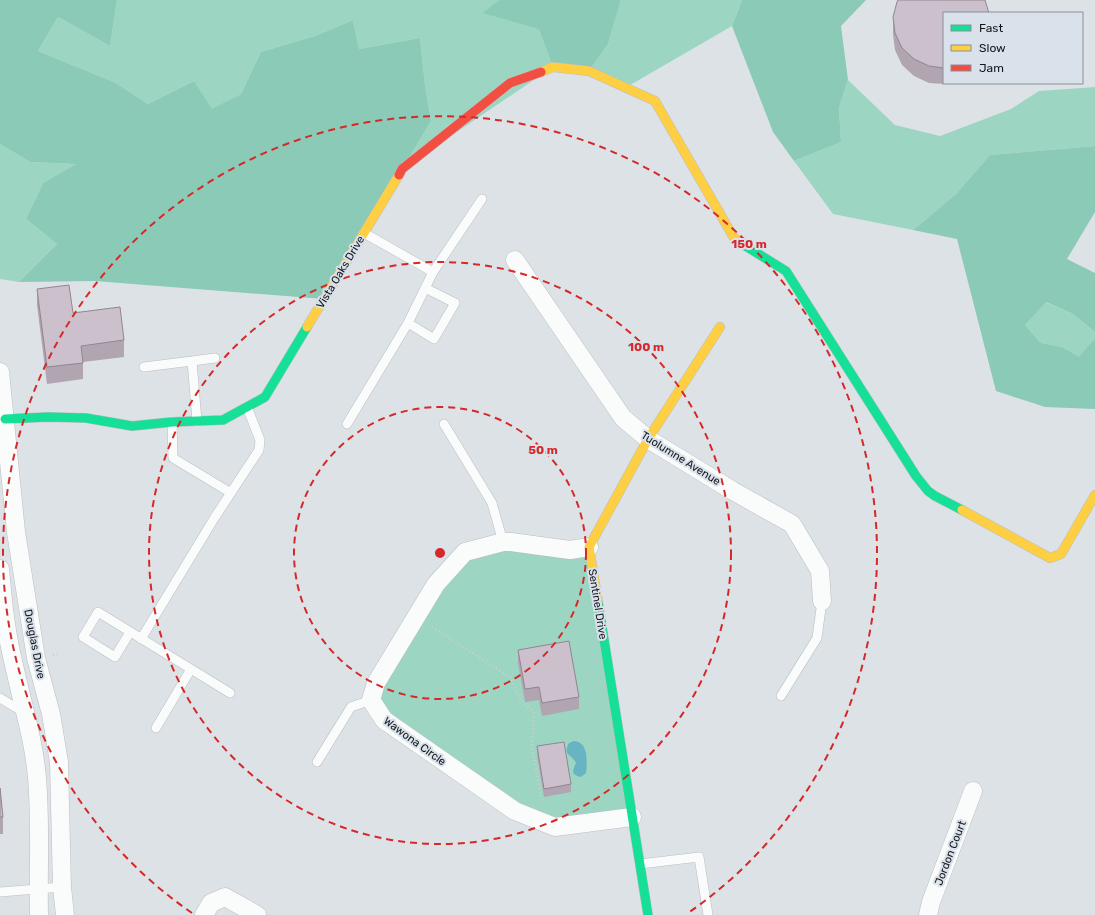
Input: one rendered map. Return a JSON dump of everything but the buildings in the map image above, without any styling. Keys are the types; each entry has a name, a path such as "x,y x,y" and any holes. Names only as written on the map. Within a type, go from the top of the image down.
{"street":[{"name":"Vista Oaks Drive","path":"2,418 86,418 132,426 172,422 223,420 265,397 402,169 510,83 553,67 589,71 655,101 734,238 741,244 786,271 916,476 928,491 1050,558 1061,554 1095,495"},
{"name":"Tuolumne Avenue","path":"515,260 623,418 648,439 733,491 792,524 820,571 822,601"},
{"path":"371,700 376,683 436,584 465,552 503,542 570,550 589,547 648,439 720,327"},
{"name":"Douglas Drive","path":"0,372 2,418 16,532 35,651 51,714 59,762 62,887 65,915"},
{"name":"Sentinel Drive","path":"589,547 648,915"},
{"path":"0,569 5,620 19,710 34,757 37,778 39,808 39,915"},
{"name":"Wawona Circle","path":"371,700 384,720 515,811 555,827 632,817"},
{"name":"Jordon Court","path":"928,915 931,902 973,791"},
{"path":"204,915 211,903 224,896 257,915"}],"lane":[{"path":"347,424 408,323 433,272 482,200"},
{"path":"364,233 433,272"},
{"path":"408,323 434,339 455,302 425,288"},
{"path":"144,366 215,358"},
{"path":"192,361 197,421"},
{"path":"141,639 259,450 260,440 247,407"},
{"path":"172,422 173,458 231,493"},
{"path":"444,424 492,503 503,542"},
{"path":"781,696 818,638 822,601"},
{"path":"130,632 115,657 83,637 98,612 230,693"},
{"path":"156,728 191,669"},
{"path":"0,698 19,710"},
{"path":"317,762 351,708 371,700"},
{"path":"640,864 699,857 708,915"},
{"path":"0,892 62,887"}],"path":[{"path":"416,617 510,677 520,698 534,713 532,748 542,798 545,823"}],"green space":[{"path":"0,0 117,0 110,46 58,17 38,51 116,83 148,104 194,81 212,109 241,94 261,52 315,36 353,20 359,49 420,38 425,85 431,121 324,299 95,281 19,282 57,244 26,219 43,183 76,164 30,162 0,144"},
{"path":"117,0 499,0 484,13 539,28 553,67 402,169 431,121 425,85 420,38 359,49 353,20 315,36 261,52 241,94 212,110 194,81 148,104 116,83 38,51 58,17 110,46"},
{"path":"499,0 621,0 608,44 589,71 553,67 539,29 483,13"},
{"path":"621,0 742,0 732,26 625,88 589,71 608,44"},
{"path":"742,0 866,0 841,26 848,80 839,108 841,142 794,161 773,132 732,26"},
{"path":"848,80 895,125 940,136 1011,109 1039,91 1095,87 1095,146 990,155 956,194 913,230 833,214 794,161 841,142 839,108"},
{"path":"0,144 30,162 76,164 43,183 26,219 57,244 19,282 0,279"},
{"path":"1095,146 1095,212 1067,259 1095,273 1095,332 1073,314 1046,302 1025,325 1041,343 1062,347 1079,357 1095,338 1095,409 1045,407 996,391 957,239 913,230 956,194 990,155"},
{"path":"1045,302 1073,314 1095,332 1095,338 1079,358 1062,347 1041,343 1025,325"},
{"path":"589,547 632,817 555,827 384,720 376,683 465,552"}],"water":[{"path":"574,741 579,742 582,745 586,753 586,773 581,777 574,774 573,770 576,763 567,753 569,743"}],"traffic: fast":[{"path":"739,242 786,271 916,476 928,491 962,510"},
{"path":"5,419 48,417 86,418 132,426 172,422 223,420 265,397 307,327"},
{"path":"598,602 648,915"}],"traffic: slow":[{"path":"541,72 553,67 589,71 655,101 734,238 739,242"},
{"path":"307,327 399,175"},
{"path":"598,602 589,547 648,439 720,327"},
{"path":"962,510 1050,558 1061,554 1095,495"}],"traffic: jam":[{"path":"399,175 402,169 510,83 541,72"}]}
